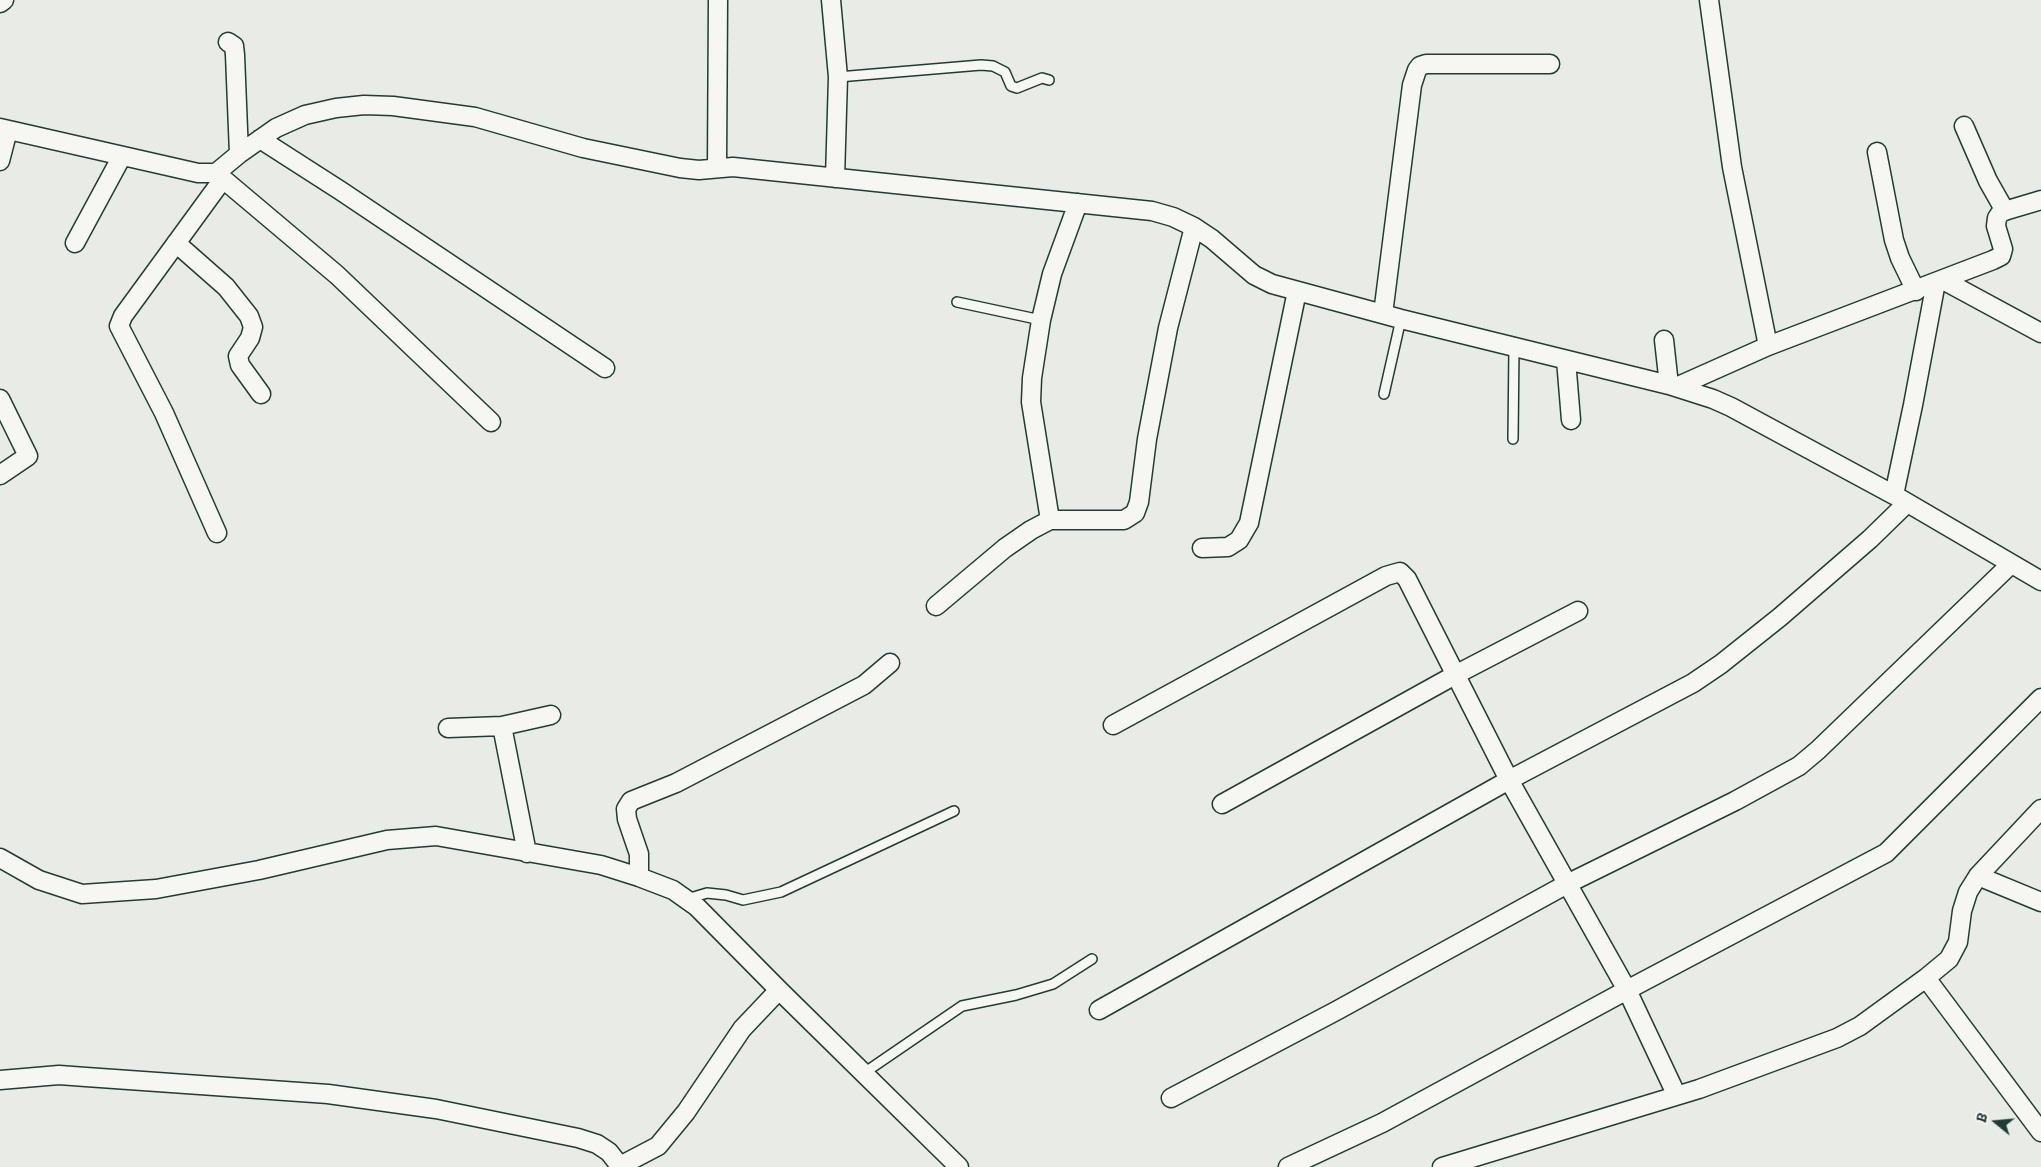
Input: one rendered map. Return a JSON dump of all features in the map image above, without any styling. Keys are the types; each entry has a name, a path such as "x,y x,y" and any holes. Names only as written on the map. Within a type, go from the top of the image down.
{"street":[{"path":"0,4 4,0"},
{"path":"717,168 718,0"},
{"path":"831,0 838,77 835,178"},
{"path":"1709,0 1732,167 1768,346"},
{"path":"228,42 234,46 235,55 239,154"},
{"path":"1383,314 1412,85 1417,70 1420,66 1426,64 1550,64"},
{"path":"217,533 164,413 120,326 123,316 176,243 219,176 239,154 276,128 313,114 336,108 364,105 393,106 475,117 583,148 657,165 699,170 734,167 1152,211 1173,217 1194,227 1212,239 1254,275 1272,284 1401,319 1672,386 1731,407 1901,499 2041,581"},
{"path":"1964,126 1988,181 2004,210"},
{"path":"0,161 4,129 198,173 219,176 337,275 491,422"},
{"path":"260,139 342,191 605,368"},
{"path":"1877,152 1894,240 1900,258 1916,291"},
{"path":"75,243 122,156"},
{"path":"1672,386 1768,346 1916,291 2001,256 2002,250 1996,226 1997,218 2001,212 2041,200"},
{"path":"1050,520 1031,402 1032,378 1041,320 1052,274 1078,203"},
{"path":"936,606 1005,548 1031,530 1050,520 1124,520 1135,513 1139,502 1147,439 1168,328 1180,272 1194,227"},
{"path":"176,243 226,286 250,316 253,327 250,338 238,356 240,365 262,394"},
{"path":"1939,281 2041,333"},
{"path":"1099,1010 1509,780 1693,682 1721,664 1870,539 1901,499 1914,405 1939,281"},
{"path":"1202,548 1228,546 1238,540 1249,523 1296,291"},
{"path":"1664,340 1672,386"},
{"path":"1566,360 1571,420"},
{"path":"0,399 28,456 0,475"},
{"path":"1171,1098 1344,1007 1568,884 1735,801 1799,766 1818,750 2011,564"},
{"path":"1113,725 1386,576 1400,572 1407,579 1509,780 1627,990 1676,1094"},
{"path":"1222,804 1578,611"},
{"path":"639,877 639,854 627,819 626,809 631,801 676,783 864,685 890,663"},
{"path":"1288,1167 1382,1123 1627,990 1886,853 2041,698"},
{"path":"448,728 502,726 552,715"},
{"path":"502,726 526,853"},
{"path":"1442,1167 1699,1088 1837,1038 1860,1026 1949,959 1958,942 1962,911 1968,892 1978,876 2041,809"},
{"path":"0,858 39,880 82,894 156,889 258,870 401,838 436,836 601,865 639,877 660,884 687,899 697,907 778,990 959,1167"},
{"path":"1978,876 2041,902"},
{"path":"1926,978 2041,1132"},
{"path":"0,1080 59,1075 77,1076 328,1094 426,1107 578,1138 597,1144 609,1152 619,1166 631,1162 658,1146 686,1112 742,1029 778,990"}],"lane":[{"path":"838,77 993,66 1005,72 1011,86 1017,88 1042,78 1049,80"},
{"path":"957,302 1041,320"},
{"path":"1384,394 1401,319"},
{"path":"1513,438 1514,347"},
{"path":"687,899 708,893 726,895 743,900 781,892 954,811"},
{"path":"864,1073 962,1006 1016,995 1053,984 1092,959"}]}
